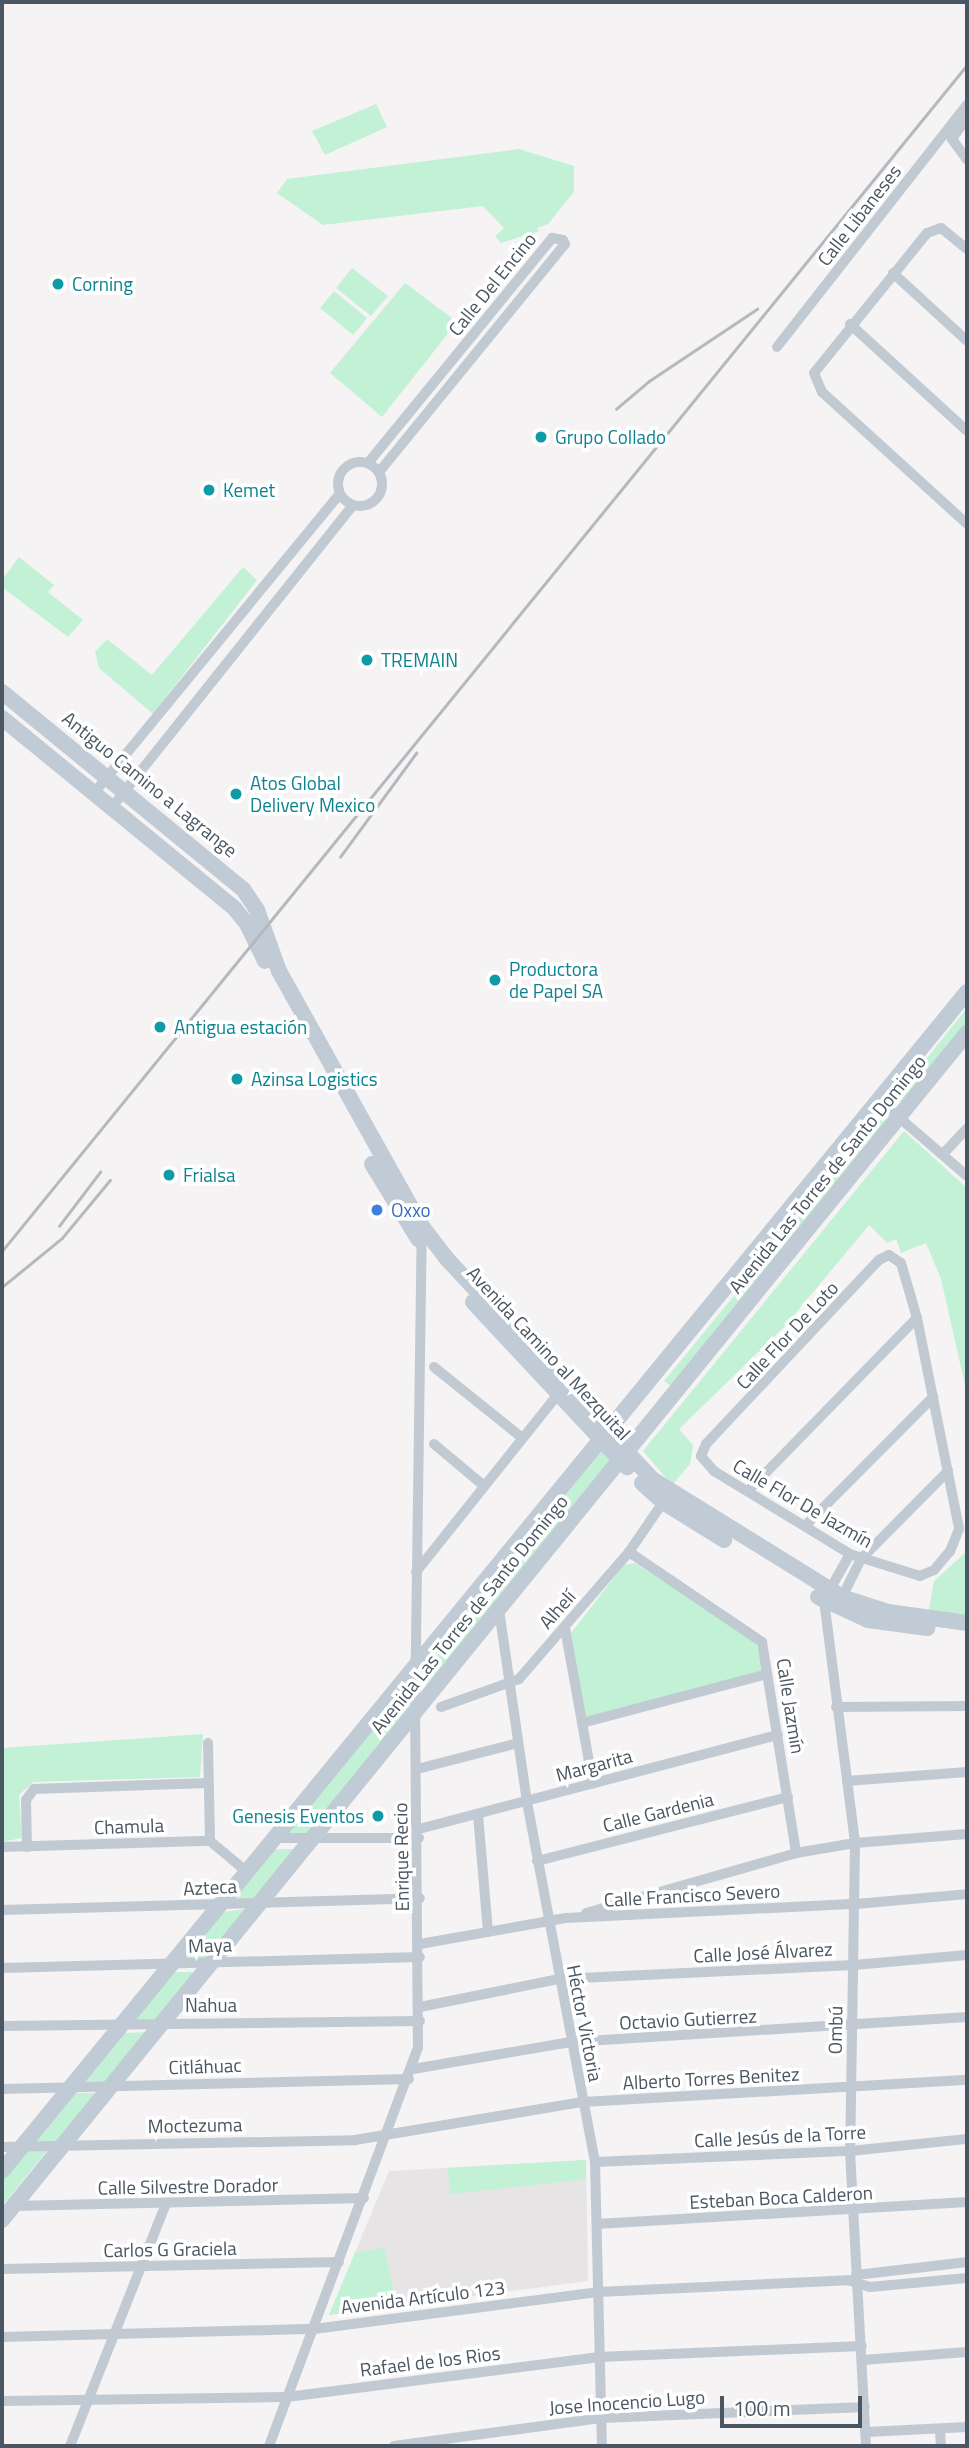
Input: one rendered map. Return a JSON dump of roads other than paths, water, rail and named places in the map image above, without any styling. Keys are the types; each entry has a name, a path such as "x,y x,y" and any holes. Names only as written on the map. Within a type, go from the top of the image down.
{"street":[{"name":"Calle Libaneses","path":"777,346 967,105"},
{"path":"967,118 953,136 955,148 967,160"},
{"path":"967,249 941,228 923,237 816,366 814,377 822,392 967,524"},
{"name":"Calle Del Encino","path":"368,463 552,238 562,239 565,244 379,472"},
{"path":"893,273 967,341"},
{"path":"850,324 967,431"},
{"path":"111,807 353,505 374,502 381,493 379,472 368,463 355,462 344,469 338,481 340,494 353,505"},
{"path":"94,793 340,494"},
{"path":"280,567 293,579"},
{"name":"Antiguo Camino a Lagrange","path":"2,692 243,889 256,925"},
{"path":"2,718 256,925"},
{"path":"206,883 219,867"},
{"name":"Avenida Camino al Mezquital","path":"256,925 422,1235 559,1393 606,1434"},
{"name":"Avenida Las Torres de Santo Domingo","path":"2,2171 881,1101 967,992"},
{"name":"Avenida Las Torres de Santo Domingo","path":"2,2220 166,2023 499,1610 902,1118 967,1033"},
{"path":"881,1101 967,1176"},
{"path":"943,1154 967,1128"},
{"name":"Avenida Camino al Mezquital","path":"422,1235 666,1497 831,1602 889,1624 967,1633"},
{"name":"Enrique Recio","path":"269,2446 411,2074 420,2021 415,1714 422,1235"},
{"name":"Calle Flor De Loto","path":"701,1456 706,1444 878,1260 894,1256 903,1267 917,1318"},
{"path":"831,1602 855,1557 948,1471 917,1318"},
{"path":"748,1491 917,1318"},
{"path":"434,1367 521,1437"},
{"path":"651,1380 658,1397 677,1392"},
{"path":"416,1572 521,1437 559,1393"},
{"path":"805,1526 933,1397"},
{"path":"434,1444 483,1485"},
{"name":"Calle Flor De Jazmín","path":"701,1456 709,1468 855,1557 919,1576 934,1570 950,1551 959,1529 948,1471"},
{"name":"Alhelí","path":"440,1707 512,1684 565,1628 629,1552 666,1497"},
{"name":"Calle Jazmín","path":"629,1552 760,1639 796,1853"},
{"name":"Avenida Camino al Mezquital","path":"831,1602 967,1623"},
{"name":"Ombú","path":"831,1602 836,1707 855,1843 850,2151 860,2272 866,2446"},
{"name":"Héctor Victoria","path":"499,1610 537,1861 595,2162 603,2446"},
{"path":"565,1628 593,1783"},
{"path":"582,1723 768,1674"},
{"path":"836,1707 967,1706"},
{"name":"Margarita","path":"273,1838 313,1840 419,1834 593,1783 778,1735"},
{"path":"208,1743 210,1841 246,1871"},
{"path":"417,1769 518,1743"},
{"path":"847,1781 967,1772"},
{"path":"27,1847 26,1800 34,1789 208,1783"},
{"name":"Calle Gardenia","path":"537,1861 788,1797"},
{"path":"478,1815 488,1931"},
{"path":"566,1918 796,1853 855,1843 967,1834"},
{"name":"Chamula","path":"2,1847 210,1841"},
{"name":"Calle Francisco Severo","path":"420,1944 566,1918 856,1904 967,1894"},
{"name":"Azteca","path":"2,1910 420,1898"},
{"name":"Calle José Álvarez","path":"420,2007 559,1979 854,1965 967,1955"},
{"name":"Maya","path":"2,1968 420,1957"},
{"name":"Octavio Gutierrez","path":"411,2074 571,2042 853,2027 967,2017"},
{"name":"Nahua","path":"2,2026 420,2021"},
{"name":"Citláhuac","path":"2,2090 411,2074"},
{"name":"Alberto Torres Benitez","path":"388,2136 583,2102 851,2089 967,2080"},
{"name":"Moctezuma","path":"2,2147 337,2141 388,2136"},
{"name":"Calle Jesús de la Torre","path":"595,2162 850,2151 967,2139"},
{"name":"Calle Silvestre Dorador","path":"13,2206 363,2198"},
{"name":"Esteban Boca Calderon","path":"597,2224 854,2211 967,2202"},
{"path":"70,2446 111,2335 166,2204"},
{"name":"Carlos G Graciela","path":"2,2269 339,2262"},
{"path":"967,2262 860,2272 848,2280 860,2287 967,2278"},
{"name":"Avenida Artículo 123","path":"2,2337 314,2329 598,2292 848,2280"},
{"name":"Rafael de los Rios","path":"2,2401 287,2397 599,2357 862,2346"},
{"path":"863,2360 967,2352"},
{"name":"Jose Inocencio Lugo","path":"394,2446 602,2418 865,2407"},
{"path":"866,2432 967,2427"},
{"path":"940,2429 941,2446"}],"railway":[{"path":"2,1251 967,65"},
{"path":"616,409 649,381 757,309"},
{"path":"340,857 416,753"},
{"path":"59,1226 100,1172"},
{"path":"2,1287 62,1238 110,1180"}],"place":[{"name":"Corning","path":"58,284"},
{"name":"Grupo Collado","path":"541,437"},
{"name":"Kemet","path":"209,490"},
{"name":"TREMAIN","path":"367,660"},
{"name":"Atos Global Delivery Mexico","path":"236,794"},
{"name":"Productora de Papel SA","path":"495,980"},
{"name":"Antigua estación","path":"160,1027"},
{"name":"Azinsa Logistics","path":"237,1079"},
{"name":"Frialsa","path":"169,1175"},
{"name":"Oxxo","path":"377,1210"},
{"name":"Genesis Eventos","path":"378,1816"}]}
